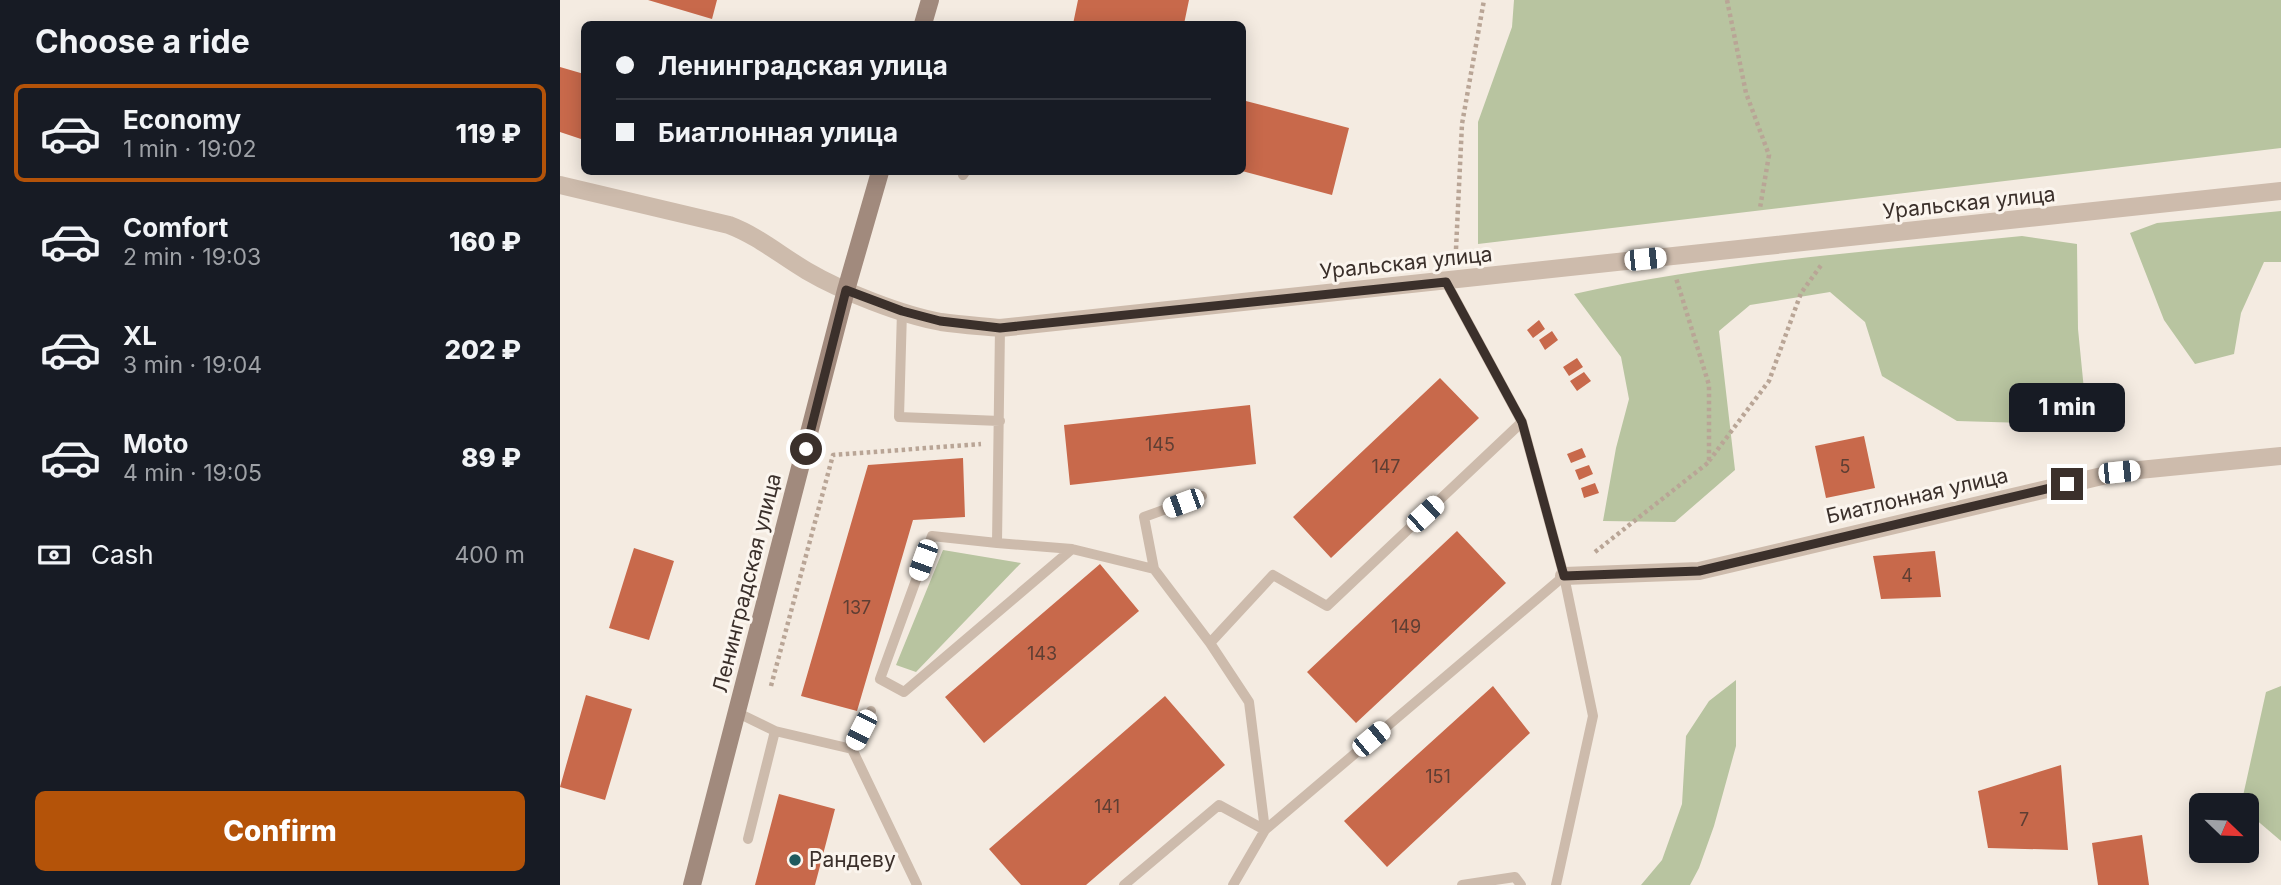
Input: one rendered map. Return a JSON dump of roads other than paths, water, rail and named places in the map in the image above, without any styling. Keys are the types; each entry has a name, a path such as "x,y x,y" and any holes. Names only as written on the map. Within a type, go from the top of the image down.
{"main road":[{"path":"924,21 930,0"},
{"name":"Ленинградская улица","path":"692,885 846,290 879,175"}],"street":[{"name":"Уральская улица","path":"560,185 729,225 751,234 807,271 846,290 902,311 940,321 1000,328 1670,256 1838,241 2281,191"},
{"name":"Биатлонная улица","path":"1564,576 1699,571 2119,472 2281,456"}],"lane":[{"path":"1446,282 1522,422 1564,576 1593,716 1556,885"},
{"path":"902,311 899,417 1000,421"},
{"path":"998,542 1000,328"},
{"path":"1210,643 1273,575 1327,606 1522,422"},
{"path":"1202,496 1144,517 1154,569 1210,643 1249,702 1265,830"},
{"path":"1072,549 904,692 880,678 932,536 1072,549 1154,569"},
{"path":"1233,885 1265,830 1564,576"},
{"path":"852,749 871,710"},
{"path":"738,713 775,731 852,749"},
{"path":"748,839 775,731"},
{"path":"852,749 917,885"},
{"path":"1124,885 1219,805 1265,830"},
{"path":"1462,885 1515,877 1521,885"}],"place":[{"name":"Рандеву","path":"795,860"}]}
